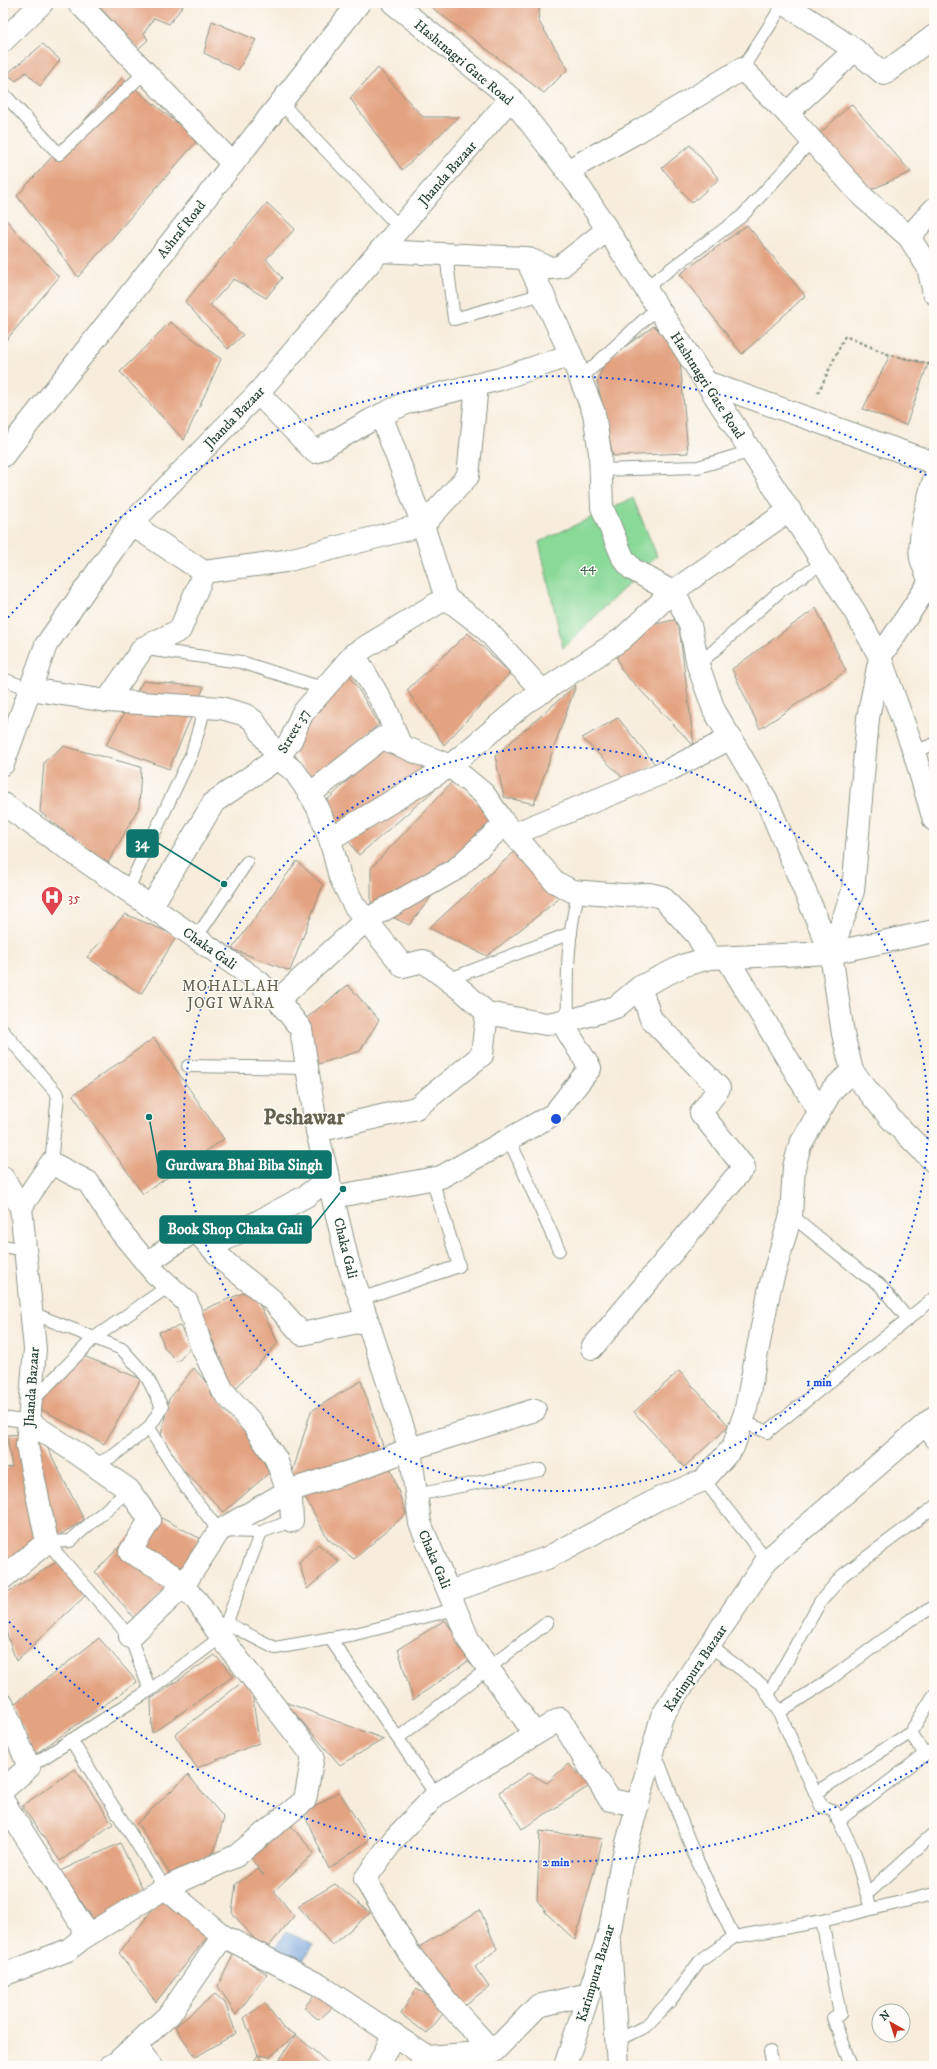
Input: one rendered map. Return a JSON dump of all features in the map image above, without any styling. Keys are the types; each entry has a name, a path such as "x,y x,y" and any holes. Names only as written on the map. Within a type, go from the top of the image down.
{"street":[{"path":"3,41 42,3"},
{"path":"79,3 232,164"},
{"name":"Ashraf Road","path":"3,456 359,3"},
{"path":"784,3 855,50 884,74 934,36"},
{"name":"Hashtnagri Gate Road","path":"396,5 511,98 567,171 658,307 824,562 855,612 880,657 914,752 934,820"},
{"path":"787,113 855,50"},
{"path":"567,171 637,132 742,69 787,113 864,198 909,237 928,267 934,293"},
{"name":"Jhanda Bazaar","path":"3,764 46,645 131,524 258,393 511,98"},
{"path":"909,237 934,209"},
{"path":"380,251 526,258 550,268 560,267 607,230"},
{"path":"526,258 571,354 594,413 601,470 602,507 623,558 632,569 672,592 679,601 690,625 698,664 714,710 766,799 831,953 843,1034 852,1071 890,1118 934,1162"},
{"path":"258,393 315,452 381,415 408,402 500,379 571,354"},
{"path":"706,382 934,463"},
{"path":"131,524 204,572 286,561 423,525 468,476 477,385"},
{"path":"381,415 423,525 446,598 484,627 543,692"},
{"path":"831,953 854,891 868,718 880,657 932,581 921,558 921,543 934,478"},
{"path":"330,839 450,766 525,703 622,639 672,592 790,510"},
{"path":"107,701 143,648 180,630 204,572"},
{"name":"Street 37","path":"151,907 214,802 278,758 291,740 302,714 322,688 354,654 446,598"},
{"path":"354,654 387,711 400,745"},
{"path":"30,689 107,701 221,708 246,714 254,721 278,758 295,772 310,794 318,808 330,839 340,877 354,905 403,966 423,961 464,992 487,1013 546,1024 616,1007 640,987 685,966 718,958 831,953 934,931"},
{"path":"310,794 382,738 450,766 484,794 509,829 555,882 572,891 623,895 649,894 662,897 718,958 819,1111"},
{"path":"278,1000 366,920 456,869 509,829 646,780 731,738"},
{"name":"Chaka Gali","path":"3,804 258,981 278,1000 302,1029 317,1131 348,1262 410,1449 420,1523 469,1642 534,1734"},
{"path":"592,1348 744,1167 701,1113 718,1088 651,1019 640,987"},
{"path":"317,1131 416,1108 482,1055 487,1013"},
{"path":"211,1247 306,1196 331,1187 441,1177 554,1114 590,1068 565,1020"},
{"path":"452,1600 548,1558 660,1498 704,1480 733,1447 742,1421 770,1287 791,1215 794,1167 800,1145 832,1090 852,1071"},
{"path":"21,1207 51,1163 88,1182 121,1232 154,1272 187,1302 201,1345 223,1391 252,1423 276,1459 291,1500 292,1521"},
{"name":"Jhanda Bazaar","path":"3,1178 21,1207 35,1349 27,1446 47,1542"},
{"path":"147,1263 196,1230 226,1263 271,1299 302,1334 367,1320"},
{"path":"130,1638 183,1586 219,1531 288,1491 358,1469 410,1449 535,1410"},
{"path":"3,1975 68,1950 83,1938 165,1888 236,1856 305,1800 313,1756 223,1630 197,1601 172,1575 130,1552 150,1520 129,1490 94,1465 30,1412"},
{"name":"Karimpura Bazaar","path":"565,2066 610,1930 621,1865 662,1716 767,1560 930,1429"},
{"path":"3,1578 47,1542"},
{"path":"3,1705 29,1767 3,1790"},
{"path":"493,2052 449,2004 409,1953 365,1879 394,1839 436,1795 560,1719 610,1800 638,1805"},
{"path":"3,1801 82,1925 83,1938"},
{"path":"165,1888 223,1936 319,1986 394,2034 423,2061 493,2052 538,2006 589,1994"},
{"path":"610,1930 618,2066"},
{"path":"110,2066 115,2064 170,2014 223,1936"},
{"path":"378,2066 394,2034"},
{"path":"136,2045 151,2066"}],"lane":[{"path":"742,69 784,3"},
{"path":"3,93 59,154 145,72"},
{"path":"280,103 400,228"},
{"path":"645,288 742,216 812,140"},
{"path":"446,254 454,319 543,294"},
{"path":"580,379 658,307"},
{"path":"601,470 698,467 752,451"},
{"path":"698,664 780,591 824,562"},
{"path":"143,648 241,662 322,688"},
{"path":"3,678 30,689"},
{"path":"127,891 192,753 205,707"},
{"path":"914,752 934,744"},
{"path":"196,938 247,862"},
{"path":"565,1020 567,967 572,915 579,891"},
{"path":"447,980 571,933"},
{"path":"3,1031 58,1095 51,1163"},
{"path":"188,1066 308,1068"},
{"path":"509,1139 559,1250"},
{"path":"360,1299 460,1266 432,1178"},
{"path":"791,1215 879,1284 908,1319"},
{"path":"3,1246 25,1250"},
{"path":"3,1418 30,1412 94,1338 169,1286"},
{"path":"742,1421 767,1432 934,1298"},
{"path":"32,1313 122,1350 147,1377 162,1406 149,1428 113,1456 94,1465"},
{"path":"149,1428 187,1489 219,1531 261,1532 292,1521"},
{"path":"416,1496 540,1470"},
{"path":"704,1480 767,1560"},
{"path":"47,1542 70,1541 129,1490"},
{"path":"768,1695 820,1602 843,1575 934,1507"},
{"path":"29,1767 150,1690 223,1630 261,1532"},
{"path":"47,1542 130,1638 150,1690"},
{"path":"223,1630 276,1648 330,1638 452,1600"},
{"path":"778,1712 829,1680 910,1620 934,1606"},
{"path":"398,1738 547,1623"},
{"path":"330,1638 436,1795"},
{"path":"710,1646 762,1685 778,1712 821,1806 834,1811 855,1854 871,1909"},
{"path":"815,1794 910,1733 934,1695"},
{"path":"838,1821 929,1752 910,1733"},
{"path":"71,1740 165,1888"},
{"path":"653,1749 694,1854 734,1937"},
{"path":"867,1894 934,1833"},
{"path":"616,2041 646,2026 670,2001 700,1960 734,1937 822,1922 934,1894"},
{"path":"822,1922 840,2014 833,2018 851,2066"},
{"path":"770,2052 773,2066"}],"path":[{"path":"806,417 845,336 890,355 934,365"}],"green space":[{"name":"44","path":"633,498 657,556 563,648 539,542"}],"water":[{"path":"286,1931 313,1945 302,1964 274,1950"}],"building":[{"path":"3,3 9,6 3,15"},
{"path":"96,3 180,3 183,6 169,24 154,18 144,33 148,40 138,49"},
{"path":"426,3 540,3 538,20 568,69 544,93"},
{"path":"212,21 256,40 238,70 204,53"},
{"path":"43,44 60,60 40,86 26,72 16,81 7,74"},
{"path":"378,68 423,117 459,117 402,170 350,98"},
{"path":"122,78 198,140 78,277 17,196"},
{"path":"851,104 911,172 868,191 816,137"},
{"path":"690,145 719,179 692,203 662,168"},
{"path":"267,203 295,229 266,259 282,278 266,298 234,279 210,305 243,335 228,349 185,302"},
{"path":"3,217 59,277 3,344"},
{"path":"747,225 805,296 742,354 680,274"},
{"path":"170,322 221,359 184,440 120,372"},
{"path":"654,326 679,349 688,453 613,456 597,381 606,360"},
{"path":"890,355 928,364 906,425 863,409"},
{"path":"816,608 846,671 760,729 732,669"},
{"path":"678,619 694,746 622,671 609,635"},
{"path":"468,633 510,673 444,745 407,690"},
{"path":"348,672 379,724 314,784 291,749 312,713"},
{"path":"143,681 204,687 169,769 106,745"},
{"path":"576,685 534,804 504,797 495,756"},
{"path":"618,718 655,764 626,781 582,738"},
{"path":"385,745 453,774 359,855 322,805"},
{"path":"63,746 141,767 139,807 107,865 40,812 44,762"},
{"path":"452,782 494,817 409,925 371,907 371,868"},
{"path":"521,846 565,894 487,956 429,928"},
{"path":"297,861 323,885 290,971 232,949"},
{"path":"125,914 177,936 141,994 87,957"},
{"path":"348,985 379,1020 360,1051 312,1066 304,1020"},
{"path":"154,1038 224,1139 143,1194 73,1095"},
{"path":"252,1289 278,1343 234,1390 200,1311"},
{"path":"180,1326 191,1347 178,1362 165,1349 159,1332"},
{"path":"81,1355 141,1379 104,1444 36,1406"},
{"path":"194,1368 254,1440 269,1473 224,1512 182,1469 161,1435 169,1399"},
{"path":"679,1371 729,1426 684,1467 634,1412"},
{"path":"361,1381 406,1514 354,1559 328,1539 292,1474 311,1411"},
{"path":"40,1433 84,1520 3,1569 3,1468 12,1467 7,1435"},
{"path":"152,1513 205,1541 137,1622 95,1572"},
{"path":"318,1544 339,1562 307,1589 299,1562"},
{"path":"57,1562 86,1595 16,1661 3,1622 3,1595"},
{"path":"445,1620 471,1659 413,1700 398,1649"},
{"path":"99,1638 137,1682 34,1755 13,1705"},
{"path":"215,1655 234,1676 152,1733 151,1699"},
{"path":"250,1676 259,1743 197,1768 175,1735"},
{"path":"285,1702 384,1739 340,1765"},
{"path":"568,1764 591,1785 522,1829 499,1792 529,1773 547,1783"},
{"path":"75,1769 113,1824 60,1861 22,1806"},
{"path":"188,1775 224,1818 214,1852 172,1877 137,1823"},
{"path":"339,1791 369,1840 329,1869 304,1814"},
{"path":"287,1821 314,1853 274,1891 294,1916 265,1951 232,1913 236,1884 258,1869 264,1876 249,1855"},
{"path":"540,1831 603,1839 575,1940 547,1914 537,1900"},
{"path":"120,1843 143,1889 96,1923 60,1871"},
{"path":"335,1884 370,1913 332,1945 298,1906"},
{"path":"162,1897 211,1932 156,2002 119,1953"},
{"path":"480,1910 497,1949 475,1967 489,1987 462,2007 419,1947"},
{"path":"234,1953 267,1974 236,2015 218,1986"},
{"path":"416,1989 449,2006 427,2034 401,2014"},
{"path":"317,1991 336,2004 319,2020 304,2008"},
{"path":"215,1994 225,2003 236,2033 196,2057 175,2027"},
{"path":"265,2003 283,2028 296,2035 270,2057 258,2055 244,2018"},
{"path":"296,2035 328,2063 327,2066 276,2065"},
{"path":"258,2055 267,2066 251,2066"}],"place":[{"name":"34","path":"224,884"},
{"name":"35","path":"52,916"},
{"name":"Gurdwara Bhai Biba Singh","path":"149,1117"},
{"name":"Book Shop Chaka Gali","path":"343,1189"}],"district":[{"name":"MOHALLAH JOGI WARA","path":"231,994"},
{"name":"Peshawar","path":"304,1116"}]}
